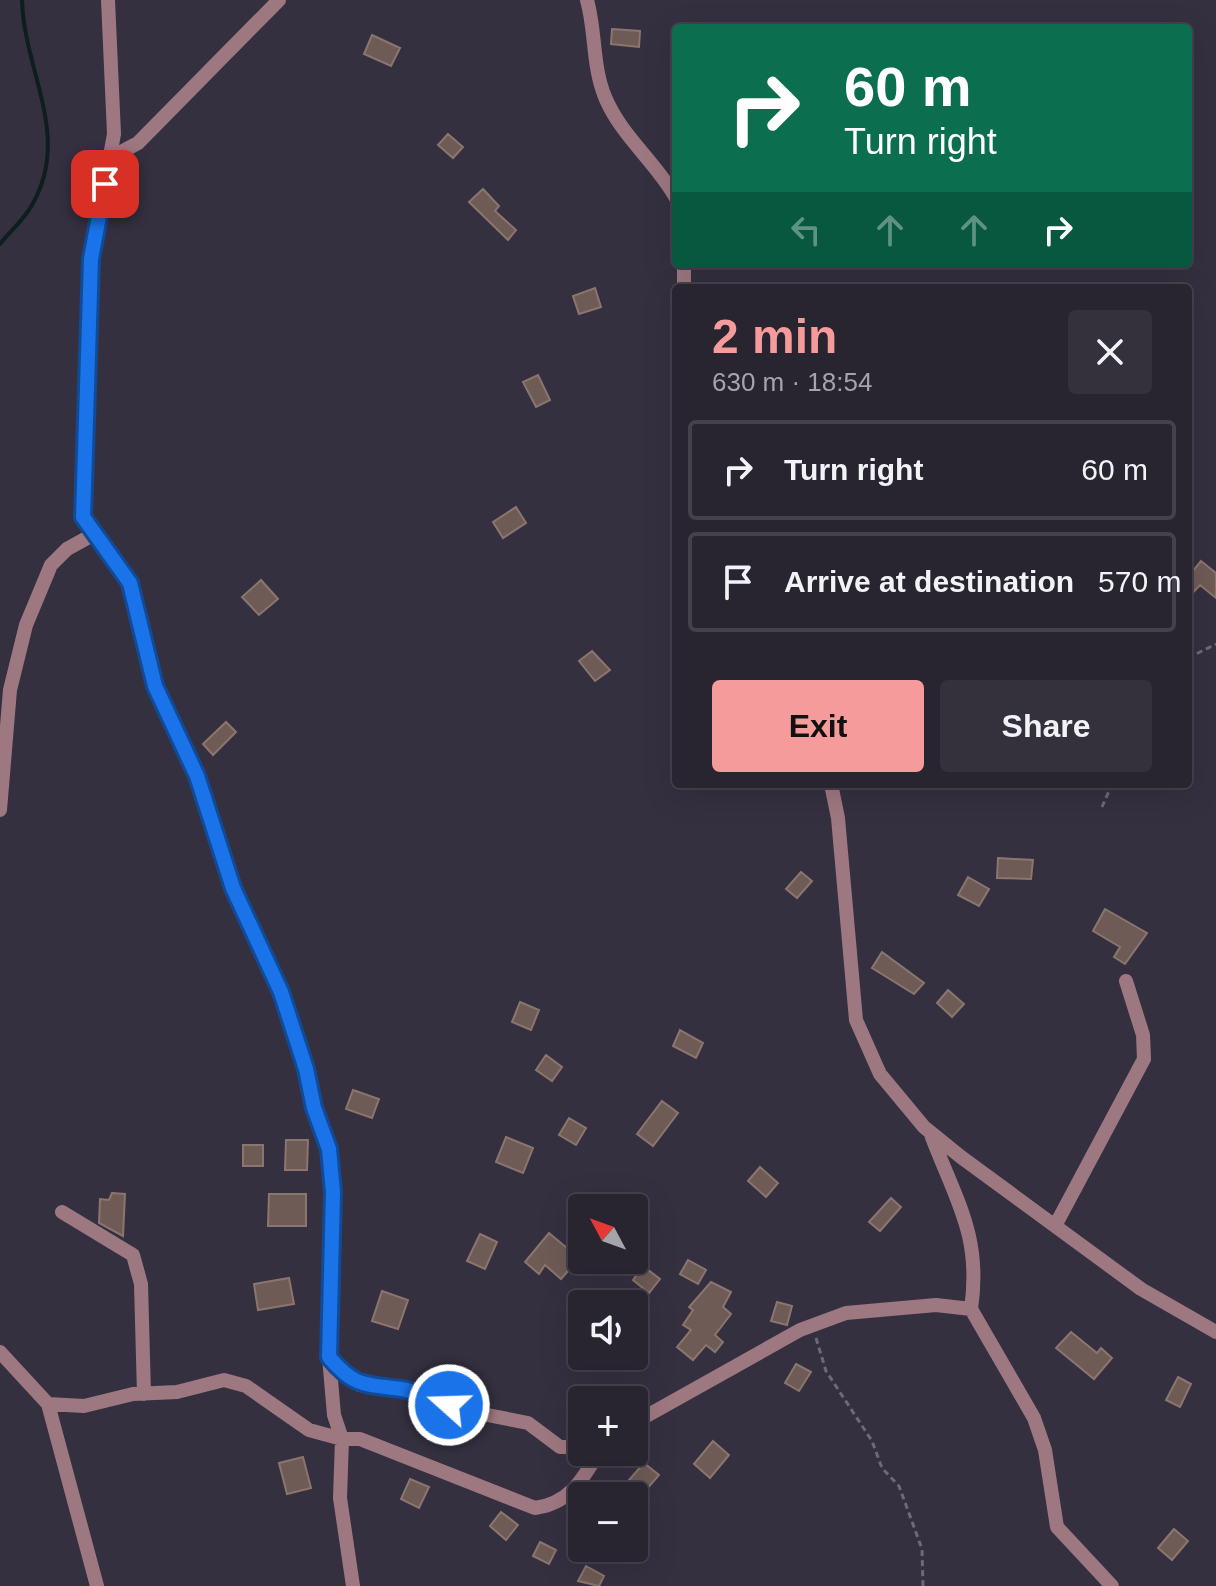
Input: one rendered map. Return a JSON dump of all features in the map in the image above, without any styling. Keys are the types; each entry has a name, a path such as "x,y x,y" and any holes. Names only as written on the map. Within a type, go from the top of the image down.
{"street":[{"path":"108,0 114,85 110,158 91,259 82,510 86,523 130,583 155,686 197,776 233,888 281,992 329,1149 333,1192 329,1357 334,1415 342,1439 340,1498 353,1586"},
{"path":"110,158 138,143 279,0"},
{"path":"587,0 596,68 605,97 638,150 672,193"},
{"path":"0,810 10,690 26,625 51,565 67,549 96,533"},
{"path":"832,788 838,818 856,1020 880,1074 930,1132 1141,1289 1216,1332"},
{"path":"1055,1226 1144,1059 1143,1035 1126,981"},
{"path":"930,1132 974,1249 976,1276 971,1309 1034,1418 1045,1450 1057,1527 1112,1586"},
{"path":"62,1212 133,1255 141,1284 140,1347 144,1394"},
{"path":"648,1415 815,1324 846,1313 884,1307 936,1305 971,1309"},
{"path":"0,1352 48,1404 97,1586"},
{"path":"329,1357 343,1374 360,1385 403,1389 467,1411 528,1423 560,1447 568,1447"},
{"path":"48,1404 84,1406 144,1394 177,1392 224,1380 246,1386 309,1430 342,1439 360,1439 535,1508 554,1505 576,1490 591,1466"}],"path":[{"path":"1192,656 1216,644"},
{"path":"1102,807 1110,788"},
{"path":"815,1324 817,1347 826,1371 872,1441 882,1468 899,1486 922,1549 923,1586"}],"building":[{"path":"612,29 640,31 639,47 611,44"},
{"path":"372,35 400,48 391,66 364,54"},
{"path":"448,134 463,147 453,158 438,145"},
{"path":"483,189 499,206 495,211 516,230 508,240 469,202"},
{"path":"595,288 601,307 579,314 573,296"},
{"path":"538,375 550,400 536,407 523,382"},
{"path":"516,507 526,523 503,538 493,522"},
{"path":"1201,561 1216,573 1216,598 1200,585 1192,594 1192,572"},
{"path":"261,580 278,599 259,615 242,597"},
{"path":"592,651 610,670 595,681 579,661"},
{"path":"226,722 236,732 213,755 203,744"},
{"path":"998,858 1033,860 1031,879 997,878"},
{"path":"801,872 812,881 797,898 786,889"},
{"path":"968,877 989,889 979,906 958,895"},
{"path":"1105,909 1147,933 1125,964 1114,957 1120,947 1093,931"},
{"path":"882,952 924,983 914,994 872,968"},
{"path":"948,990 964,1004 952,1017 937,1003"},
{"path":"520,1002 539,1010 531,1030 512,1022"},
{"path":"680,1030 703,1043 696,1058 673,1046"},
{"path":"546,1055 562,1067 552,1081 536,1070"},
{"path":"353,1090 379,1099 372,1118 346,1109"},
{"path":"662,1101 678,1113 653,1146 637,1134"},
{"path":"569,1118 586,1128 576,1145 559,1135"},
{"path":"506,1137 533,1148 523,1173 496,1162"},
{"path":"286,1140 308,1140 307,1170 285,1170"},
{"path":"243,1145 263,1145 263,1166 243,1166"},
{"path":"760,1167 778,1183 766,1197 748,1181"},
{"path":"112,1193 125,1194 123,1236 99,1223 100,1199 109,1200"},
{"path":"269,1194 306,1194 306,1226 268,1226"},
{"path":"891,1198 901,1207 880,1231 869,1222"},
{"path":"549,1233 568,1249 568,1271 561,1279 545,1265 539,1274 525,1262"},
{"path":"480,1234 497,1242 485,1269 467,1261"},
{"path":"688,1260 706,1270 698,1284 680,1274"},
{"path":"648,1270 660,1279 649,1293 633,1280 637,1274 648,1274"},
{"path":"289,1278 294,1304 258,1310 254,1284"},
{"path":"711,1282 731,1292 723,1307 731,1314 715,1335 723,1342 715,1352 706,1345 693,1360 677,1347 691,1330 683,1325 693,1310 689,1307"},
{"path":"382,1291 408,1300 398,1329 372,1321"},
{"path":"777,1302 792,1306 787,1325 771,1321"},
{"path":"1071,1332 1097,1353 1101,1348 1112,1358 1094,1379 1056,1348"},
{"path":"796,1364 811,1372 799,1391 785,1383"},
{"path":"1178,1377 1191,1384 1180,1407 1166,1400"},
{"path":"713,1441 729,1455 710,1478 694,1464"},
{"path":"303,1457 311,1488 287,1494 279,1463"},
{"path":"641,1466 648,1466 659,1475 648,1488 648,1482 627,1482"},
{"path":"410,1479 429,1487 419,1508 401,1499"},
{"path":"501,1512 518,1525 506,1540 490,1526"},
{"path":"1174,1529 1188,1541 1172,1560 1158,1548"},
{"path":"540,1542 556,1550 549,1564 533,1556"},
{"path":"586,1566 604,1576 599,1586 578,1581"}],"waterway":[{"path":"0,244 32,205 43,179 48,154 43,104 30,53 22,0"}],"route":[{"path":"105,184 91,259 83,517 130,583 155,686 197,776 233,888 281,992 306,1069 314,1108 329,1149 333,1192 329,1357 343,1374 360,1385 403,1389 449,1405"}]}
